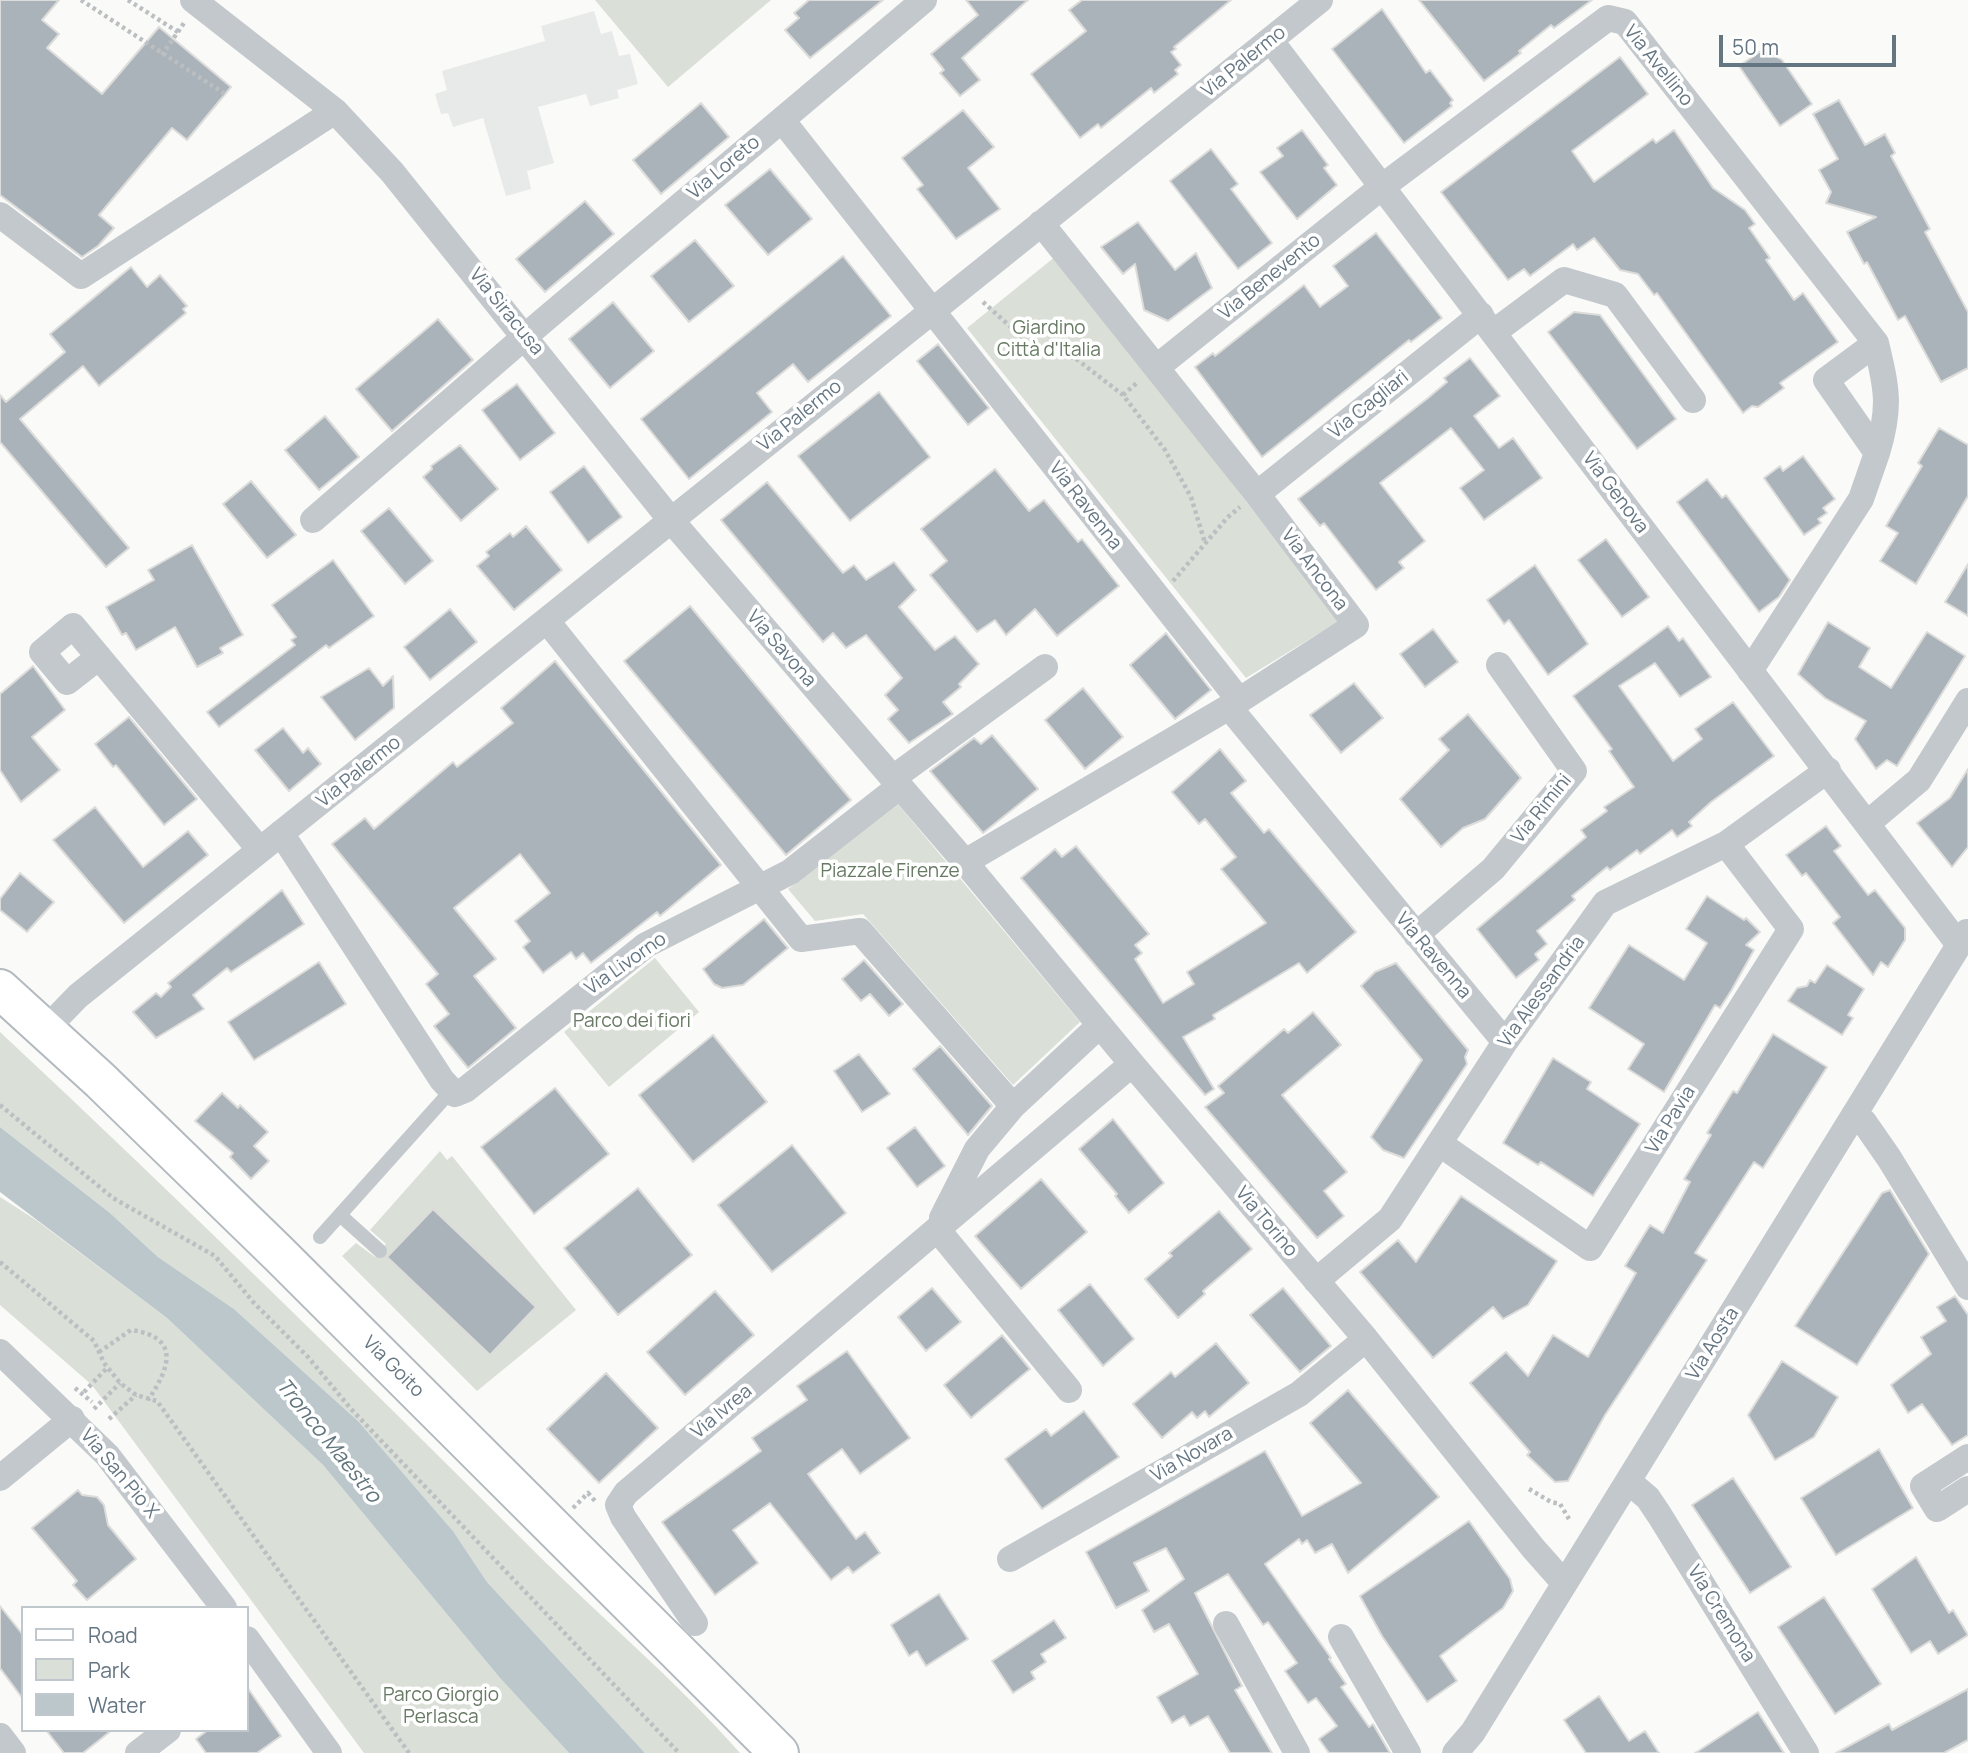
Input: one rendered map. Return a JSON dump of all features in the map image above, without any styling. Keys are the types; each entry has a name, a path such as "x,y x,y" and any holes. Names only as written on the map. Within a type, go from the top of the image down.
{"main road":[{"name":"Via Goito","path":"0,989 279,1254 779,1753"}],"street":[{"name":"Via Loreto","path":"313,520 924,0"},
{"name":"Via Palermo","path":"45,1030 75,998 1320,0"},
{"name":"Via Siracusa","path":"191,7 226,9 335,111 392,172 670,519"},
{"name":"Via Avellino","path":"1383,186 1608,18 1625,22 1876,343 1887,389 1887,421 1861,499 1750,671"},
{"name":"Via Genova","path":"1271,41 1750,671 1964,938"},
{"path":"0,215 80,276 335,111"},
{"name":"Via Ravenna","path":"782,120 932,310 1234,703 1416,935 1505,1042"},
{"name":"Via Benevento","path":"1157,367 1383,186"},
{"name":"Via Ancona","path":"965,862 1234,703 1356,625 1257,494 1041,223"},
{"name":"Via Cagliari","path":"1257,494 1487,324 1564,280 1615,295 1693,400"},
{"path":"1876,343 1826,380 1877,453"},
{"name":"Via Savona","path":"670,519 965,862"},
{"path":"547,621 801,939 860,931 1013,1106"},
{"path":"99,657 260,850"},
{"name":"Via Rimini","path":"1416,935 1493,869 1574,771 1499,665"},
{"path":"897,782 1045,667"},
{"path":"1869,822 1919,780 1968,701"},
{"name":"Via Alessandria","path":"1317,1281 1390,1219 1505,1042 1605,904 1726,844 1828,770"},
{"name":"Via Livorno","path":"460,1088 646,945 799,865 897,782"},
{"path":"281,833 460,1088"},
{"name":"Via Pavia","path":"1440,1143 1590,1248 1791,929 1726,844"},
{"name":"Via Torino","path":"965,862 1132,1064 1366,1339 1532,1548 1564,1583"},
{"name":"Via Aosta","path":"1455,1753 1474,1732 1964,938"},
{"name":"Via Ivrea","path":"937,1229 977,1149 1013,1106 1100,1025"},
{"name":"Via Ivrea","path":"695,1623 622,1517 618,1505 626,1493 1132,1064"},
{"path":"1855,1114 1864,1122 1889,1158 1968,1287"},
{"path":"937,1229 1069,1390"},
{"name":"Via Novara","path":"1010,1559 1299,1394 1366,1339"},
{"name":"Via San Pio X","path":"0,1352 72,1419 133,1486 223,1606"},
{"path":"0,1478 72,1419"},
{"path":"1968,1457 1923,1486 1937,1509 1968,1489"},
{"name":"Via Cremona","path":"1628,1481 1648,1498 1660,1516 1806,1753"},
{"path":"1226,1624 1297,1753"},
{"path":"1341,1636 1408,1753"},
{"path":"252,1656 329,1753"},
{"path":"138,1753 165,1732"},
{"path":"0,1736 13,1753"}],"lane":[{"path":"320,1237 460,1088"},
{"path":"340,1215 380,1251"}],"path":[{"path":"81,0 225,94"},
{"path":"128,0 178,32"},
{"path":"162,55 191,7"},
{"path":"971,309 981,300 1032,346 1075,358 1123,395 1165,450 1185,486 1205,542"},
{"path":"1170,585 1227,518 1257,494"},
{"path":"0,1105 113,1198 215,1256 254,1303 308,1357 352,1409 679,1753"},
{"path":"0,1262 94,1342 107,1367 120,1383 136,1395 157,1401 409,1753"},
{"path":"99,1352 131,1330 147,1333 160,1340 168,1357 165,1375 148,1400"},
{"path":"84,1392 107,1367"},
{"path":"96,1407 120,1383"},
{"path":"109,1419 136,1395"},
{"path":"1529,1489 1550,1502 1559,1504 1569,1519"},
{"path":"570,1511 587,1493 595,1501"}],"shaded area":[{"path":"594,11 601,34 612,31 619,56 630,54 638,84 617,90 619,98 590,106 586,94 538,107 554,163 527,171 531,189 506,196 483,118 453,127 448,113 441,114 435,94 447,90 442,71 545,41 541,26"}],"green space":[{"path":"595,0 771,0 668,87"},
{"name":"Giardino Città d'Italia","path":"1056,256 1339,621 1246,678 967,328"},
{"name":"Piazzale Firenze","path":"897,803 1080,1022 1013,1085 863,914 815,921 788,889"},
{"name":"Parco dei fiori","path":"655,958 699,1012 609,1087 564,1032"},
{"path":"0,1032 268,1288 690,1700 740,1753 645,1753 487,1582 453,1531 358,1421 234,1309 158,1257 110,1213 0,1127"},
{"path":"440,1151 447,1160 452,1156 576,1310 477,1391 342,1256 356,1243 375,1257 386,1244 370,1230"},
{"name":"Parco Giorgio Perlasca","path":"0,1197 36,1220 167,1318 323,1465 500,1678 569,1753 364,1753 92,1385 0,1305"}],"water":[{"name":"Tronco Maestro","path":"0,1127 110,1213 158,1257 234,1309 358,1421 453,1531 487,1582 645,1753 569,1753 500,1678 323,1465 167,1318 0,1192"}],"building":[{"path":"0,0 59,0 42,20 59,34 47,48 102,94 159,27 231,87 187,140 172,128 99,215 114,228 98,246 82,257 0,195"},
{"path":"809,0 883,0 810,58 785,30 799,18 794,13"},
{"path":"966,0 1028,0 962,58 980,80 960,96 940,73 944,70 931,54 978,15"},
{"path":"1082,0 1231,0 1174,47 1176,49 1171,52 1181,65 1175,70 1178,74 1154,93 1151,88 1101,128 1098,124 1080,138 1031,74 1086,31 1069,10"},
{"path":"1419,0 1592,0 1554,28 1551,25 1519,51 1521,53 1484,81"},
{"path":"1382,9 1426,73 1430,70 1453,100 1450,103 1452,106 1404,143 1332,49"},
{"path":"1764,49 1782,60 1812,104 1780,126 1739,66"},
{"path":"1620,57 1648,94 1572,151 1594,182 1653,139 1656,143 1674,130 1713,188 1745,210 1755,224 1749,228 1770,258 1766,260 1794,300 1803,293 1838,342 1780,383 1784,388 1758,407 1752,406 1743,413 1657,293 1654,295 1638,274 1620,270 1594,238 1577,250 1573,244 1530,276 1524,269 1508,280 1441,192"},
{"path":"1839,100 1865,145 1885,134 1895,153 1891,156 1930,229 1925,232 1968,312 1968,368 1941,382 1905,316 1898,320 1867,262 1864,264 1847,232 1876,217 1826,203 1831,192 1819,170 1838,159 1813,114"},
{"path":"701,103 729,137 661,194 633,160"},
{"path":"963,110 994,147 968,168 1000,209 956,239 917,189 923,185 902,158"},
{"path":"1302,130 1328,165 1324,168 1337,185 1297,219 1260,172 1283,156 1277,148"},
{"path":"1211,149 1238,184 1231,189 1272,243 1238,269 1170,181"},
{"path":"770,169 812,219 768,255 725,205"},
{"path":"585,201 614,234 545,292 516,259"},
{"path":"1138,222 1175,270 1196,253 1212,288 1168,321 1144,310 1135,264 1123,274 1101,247"},
{"path":"1376,233 1442,318 1411,342 1409,340 1262,457 1195,367 1213,353 1215,356 1304,285 1320,307 1348,286 1333,266"},
{"path":"695,240 734,286 689,322 651,276"},
{"path":"843,256 891,316 808,382 793,364 757,393 772,412 689,479 641,419"},
{"path":"131,267 147,287 160,275 187,306 183,309 186,313 99,386 83,366 20,419 129,548 106,567 0,442 0,395 6,402 65,352 50,334"},
{"path":"613,302 654,351 610,388 569,339"},
{"path":"1574,312 1600,315 1676,419 1637,449 1548,332"},
{"path":"438,319 473,360 392,431 356,389"},
{"path":"938,344 989,408 968,425 917,361"},
{"path":"1470,358 1500,396 1474,416 1499,448 1513,438 1542,478 1484,520 1460,488 1484,470 1451,428 1380,483 1425,541 1399,562 1404,568 1376,590 1324,523 1320,526 1298,499 1428,398 1447,382 1444,378"},
{"path":"517,384 555,433 520,460 482,410"},
{"path":"879,392 930,457 850,521 798,456"},
{"path":"325,416 359,457 319,490 285,450"},
{"path":"1939,428 1968,445 1968,496 1916,584 1880,561 1898,533 1886,526 1922,466 1918,463"},
{"path":"460,445 498,489 461,521 423,477 432,469 431,466"},
{"path":"1803,456 1835,499 1823,508 1827,513 1818,519 1821,523 1804,535 1764,478 1780,466 1783,471"},
{"path":"584,466 622,517 588,543 550,492"},
{"path":"995,469 1029,511 1044,500 1078,542 1082,539 1119,586 1057,636 1035,609 1006,635 995,620 977,632 930,575 947,561 921,529"},
{"path":"1707,479 1722,498 1726,495 1790,580 1779,597 1759,612 1677,502"},
{"path":"251,481 296,535 267,558 223,504"},
{"path":"767,482 843,573 854,565 866,580 894,562 916,590 899,607 935,650 955,636 979,664 959,684 961,687 943,702 953,714 909,743 888,719 898,710 885,695 902,678 866,635 846,648 833,633 823,642 721,520"},
{"path":"389,508 433,561 405,584 361,531"},
{"path":"526,526 562,570 514,610 477,566 489,556 486,552 510,533 513,537"},
{"path":"1606,539 1649,597 1622,617 1578,560"},
{"path":"192,545 243,635 220,648 223,653 197,667 175,627 136,650 126,633 122,635 106,607 154,580 148,570"},
{"path":"333,560 374,616 329,648 326,645 219,727 207,712 295,645 291,640 296,637 272,605"},
{"path":"1968,564 1968,616 1945,602"},
{"path":"1535,565 1588,644 1548,675 1509,620 1504,624 1487,600"},
{"path":"690,606 851,800 786,855 624,661"},
{"path":"450,609 477,642 430,680 404,647"},
{"path":"1828,622 1870,648 1859,667 1891,688 1927,632 1965,656 1897,766 1887,760 1876,769 1855,739 1866,721 1825,698 1798,674"},
{"path":"1668,626 1679,641 1683,638 1711,677 1680,697 1655,663 1619,686 1673,761 1702,739 1695,729 1733,702 1774,756 1711,802 1689,822 1692,826 1677,837 1672,830 1640,854 1637,850 1610,870 1607,867 1572,896 1575,900 1537,931 1547,944 1535,954 1539,960 1516,978 1477,929 1586,837 1581,830 1607,811 1604,807 1634,787 1609,751 1612,749 1573,696"},
{"path":"1433,629 1458,662 1425,687 1400,654"},
{"path":"1166,633 1211,690 1175,719 1130,665"},
{"path":"555,661 721,865 660,916 657,912 591,963 583,953 576,959 571,952 543,973 523,947 530,941 515,921 550,893 520,854 454,908 496,959 474,976 516,1028 468,1068 434,1026 449,1014 426,984 438,974 332,844 365,818 374,829 453,762 457,767 513,723 501,708"},
{"path":"33,666 65,710 32,737 60,770 21,802 0,770 0,694"},
{"path":"369,668 383,686 393,676 394,708 355,740 321,697"},
{"path":"1354,683 1383,718 1341,753 1310,715"},
{"path":"1083,688 1123,737 1085,769 1045,720"},
{"path":"1468,714 1521,778 1485,819 1463,828 1441,847 1400,799 1449,750 1439,739"},
{"path":"129,717 197,799 164,825 116,765 113,767 95,744"},
{"path":"283,728 303,753 308,748 321,764 289,791 255,750"},
{"path":"992,735 1038,789 983,833 930,771 974,738 981,744"},
{"path":"1220,749 1246,781 1231,793 1264,833 1269,829 1356,932 1307,973 1299,963 1213,1015 1215,1019 1183,1037 1214,1089 1205,1095 1021,878 1055,849 1062,857 1076,846 1149,934 1135,945 1142,953 1135,959 1163,1003 1194,984 1187,972 1266,923 1221,869 1236,857 1205,819 1199,824 1172,792"},
{"path":"1968,769 1968,847 1952,867 1917,823 1950,798"},
{"path":"95,807 143,867 188,831 208,855 124,923 53,840"},
{"path":"1826,826 1841,846 1834,851 1868,895 1875,890 1905,928 1905,940 1888,967 1881,962 1873,975 1833,923 1840,917 1806,873 1802,876 1786,855"},
{"path":"20,873 54,902 27,932 0,910 0,899"},
{"path":"282,890 304,924 231,972 227,968 193,995 204,1009 156,1038 133,1012 156,993 161,997 171,987 168,983"},
{"path":"1707,896 1744,920 1746,918 1760,932 1746,945 1754,950 1731,991 1720,1008 1715,1005 1664,1092 1628,1069 1644,1044 1589,1008 1629,945 1684,980 1707,943 1686,929"},
{"path":"764,919 788,948 743,985 722,988 714,984 703,969"},
{"path":"864,960 903,1004 889,1016 870,994 861,1001 842,979"},
{"path":"319,962 346,1004 254,1060 228,1022"},
{"path":"1396,963 1468,1050 1465,1057 1467,1064 1404,1158 1383,1150 1371,1137 1422,1060 1361,986 1375,972"},
{"path":"1827,965 1864,989 1848,1015 1853,1018 1842,1035 1788,1001 1797,988 1807,986 1810,980 1815,983"},
{"path":"1313,1012 1341,1045 1282,1095 1347,1172 1324,1191 1344,1216 1317,1238 1205,1107 1224,1093 1218,1086 1284,1029 1288,1033"},
{"path":"1773,1034 1827,1067 1763,1168 1754,1162 1695,1253 1707,1260 1605,1415 1568,1481 1555,1482 1527,1455 1530,1452 1470,1383 1506,1352 1528,1376 1553,1335 1588,1357 1636,1273 1625,1266 1650,1225 1663,1233 1690,1182 1684,1179 1711,1135 1707,1133 1733,1091 1737,1093"},
{"path":"713,1035 767,1102 693,1162 639,1095"},
{"path":"940,1046 992,1106 968,1135 913,1069"},
{"path":"859,1054 890,1094 862,1112 834,1071"},
{"path":"1553,1058 1591,1082 1587,1089 1640,1124 1593,1196 1541,1162 1538,1165 1503,1143"},
{"path":"555,1088 609,1154 534,1214 481,1147"},
{"path":"222,1093 238,1108 240,1105 268,1132 254,1146 269,1161 251,1179 230,1157 233,1153 195,1121"},
{"path":"1113,1119 1164,1183 1129,1213 1115,1196 1117,1194 1079,1149"},
{"path":"915,1127 945,1166 917,1187 887,1148"},
{"path":"792,1145 846,1213 772,1272 718,1205"},
{"path":"1041,1179 1087,1232 1021,1289 975,1236"},
{"path":"638,1188 692,1255 618,1315 564,1248"},
{"path":"1890,1190 1929,1254 1857,1365 1795,1326 1882,1193"},
{"path":"1461,1196 1557,1261 1528,1305 1503,1319 1493,1307 1433,1358 1360,1272 1398,1240 1416,1262"},
{"path":"433,1209 536,1307 490,1355 387,1257"},
{"path":"1219,1211 1252,1249 1203,1291 1205,1294 1178,1318 1145,1279 1172,1256 1169,1253"},
{"path":"1090,1284 1134,1339 1103,1366 1058,1310"},
{"path":"932,1288 961,1322 926,1351 898,1317"},
{"path":"1283,1288 1331,1346 1300,1372 1250,1315"},
{"path":"715,1291 754,1335 685,1395 647,1352"},
{"path":"1955,1296 1968,1315 1968,1435 1952,1445 1922,1404 1908,1413 1891,1385 1931,1354 1921,1337 1946,1321 1937,1307"},
{"path":"1002,1335 1030,1369 971,1418 944,1385"},
{"path":"1216,1343 1249,1383 1209,1417 1205,1411 1197,1418 1192,1412 1162,1438 1133,1404 1171,1372 1175,1377"},
{"path":"847,1351 910,1438 860,1474 842,1449 808,1474 856,1539 865,1532 880,1553 853,1573 848,1567 831,1580 770,1503 733,1530 758,1563 715,1595 662,1522 761,1451 752,1438 807,1400 797,1386"},
{"path":"1782,1361 1838,1397 1814,1437 1775,1460 1748,1415"},
{"path":"606,1373 658,1428 599,1483 547,1429"},
{"path":"1348,1390 1439,1497 1348,1573 1332,1544 1315,1553 1307,1540 1302,1544 1299,1539 1265,1564 1331,1658 1329,1659 1346,1684 1341,1687 1369,1727 1373,1724 1390,1753 1329,1753 1319,1739 1337,1726 1316,1698 1308,1703 1285,1671 1297,1663 1268,1622 1263,1625 1228,1574 1195,1593 1242,1686 1235,1690 1272,1753 1230,1753 1208,1716 1190,1726 1184,1716 1172,1723 1157,1697 1198,1674 1169,1624 1154,1632 1142,1610 1184,1579 1166,1548 1134,1563 1149,1591 1116,1608 1086,1552 1265,1451 1302,1516 1361,1483 1310,1423"},
{"path":"1084,1411 1119,1457 1042,1509 1005,1459 1046,1429 1051,1436"},
{"path":"1879,1449 1913,1508 1836,1555 1801,1498"},
{"path":"1733,1478 1791,1567 1750,1593 1692,1505"},
{"path":"78,1490 82,1495 97,1497 104,1505 108,1525 136,1559 87,1600 73,1585 77,1581 32,1528"},
{"path":"1469,1521 1510,1579 1513,1591 1503,1608 1440,1656 1457,1681 1427,1702 1382,1636 1360,1596"},
{"path":"1916,1557 1949,1613 1953,1610 1968,1635 1938,1654 1930,1641 1911,1653 1872,1589"},
{"path":"939,1594 968,1639 926,1666 917,1651 909,1656 891,1625"},
{"path":"1824,1597 1881,1684 1835,1714 1778,1627"},
{"path":"0,1606 21,1632 21,1696 0,1668"},
{"path":"1054,1620 1066,1638 1041,1654 1046,1662 1031,1672 1035,1679 1013,1693 992,1661"},
{"path":"248,1688 281,1736 257,1753 206,1753 196,1739 205,1732 248,1732"},
{"path":"1968,1689 1968,1740 1944,1753 1836,1753 1889,1724 1892,1730"},
{"path":"1599,1696 1629,1741 1645,1731 1659,1753 1586,1753 1564,1720"},
{"path":"1758,1712 1784,1753 1695,1753"},
{"path":"48,1732 109,1732 83,1753 64,1753"}]}
